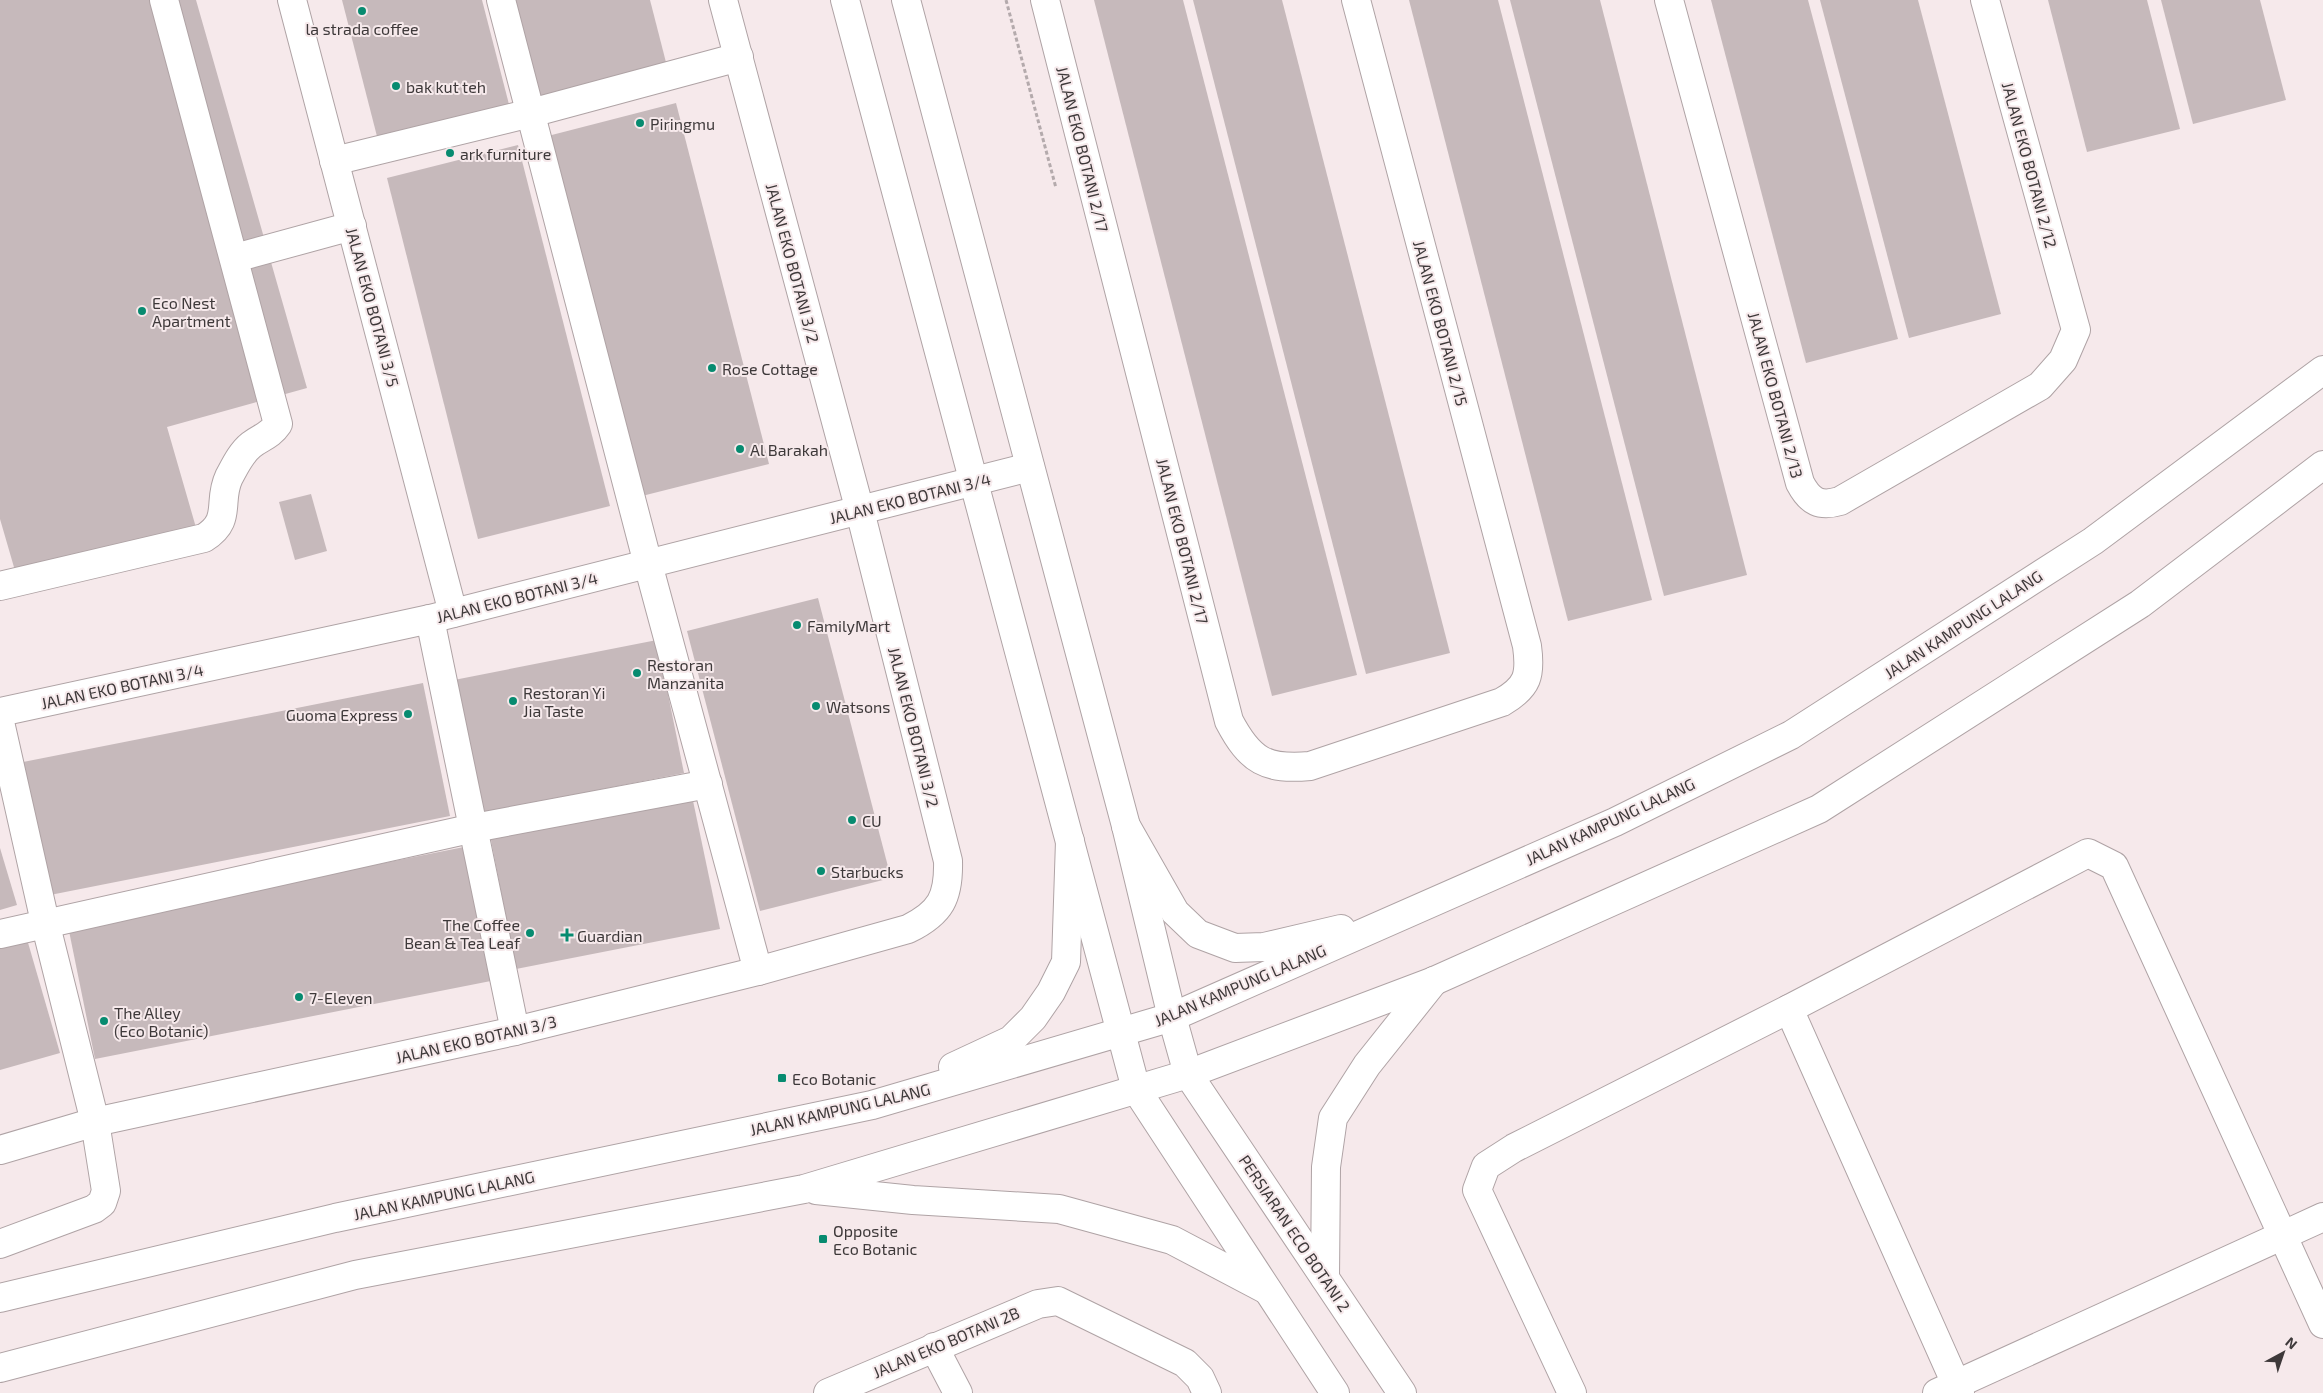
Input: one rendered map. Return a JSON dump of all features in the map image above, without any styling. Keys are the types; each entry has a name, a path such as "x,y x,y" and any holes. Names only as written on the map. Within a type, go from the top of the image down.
{"street":[{"path":"0,586 204,538 216,530 222,516 228,480 237,462 251,445 267,437 278,424 235,258 164,0"},
{"name":"JALAN EKO BOTANI 3/5","path":"292,0 352,226 442,616 474,828 515,1031"},
{"path":"501,0 648,564 758,971"},
{"name":"JALAN EKO BOTANI 3/2","path":"723,0 860,511 948,861 949,883 942,904"},
{"path":"845,0 1136,1089 1335,1393"},
{"path":"906,0 1126,826 1175,912 1198,934 1235,948 1264,947 1402,916"},
{"name":"JALAN EKO BOTANI 2/17","path":"1045,0 1229,721 1241,744 1260,760 1285,768 1310,766 1502,702 1515,695 1525,683 1530,668 1527,646"},
{"name":"JALAN EKO BOTANI 2/15","path":"1356,0 1527,646"},
{"name":"JALAN EKO BOTANI 2/13","path":"1669,0 1800,484 1806,495 1816,502 1828,504 1840,500 2040,386 2062,360 2076,330"},
{"name":"JALAN EKO BOTANI 2/12","path":"1984,0 2076,330"},
{"path":"334,161 531,113 738,57"},
{"path":"235,258 352,226"},
{"name":"JALAN KAMPUNG LALANG","path":"0,1298 335,1218 872,1105 1172,1017 1615,822 1790,735 2093,540 2323,370"},
{"path":"0,1368 355,1275 804,1189 1188,1074 1434,981 1819,809 2140,604 2323,465"},
{"name":"JALAN EKO BOTANI 3/4","path":"0,712 442,616 1030,467"},
{"path":"0,722 45,922 95,1122 106,1191 102,1203 94,1209 0,1244"},
{"path":"0,934 45,922 474,828 708,784"},
{"name":"PERSIARAN ECO BOTANI 2","path":"1126,826 1172,1017 1188,1074 1402,1393"},
{"path":"872,1105 1011,1040 1033,1018 1051,992 1066,962 1070,841"},
{"path":"1572,1393 1477,1190 1486,1166 1514,1148 1789,1009 2088,853 2114,866 2323,1324"},
{"name":"JALAN EKO BOTANI 3/3","path":"0,1150 95,1122 515,1031 758,971 908,928 927,920 942,904"},
{"path":"1325,1278 1326,1167 1333,1118 1367,1065 1434,981"},
{"path":"1789,1009 1951,1390 2323,1217"},
{"path":"804,1189 913,1200 1059,1209 1172,1240 1268,1290"},
{"name":"JALAN EKO BOTANI 2B","path":"828,1393 1038,1304 1058,1301 1185,1363 1200,1378 1207,1393"},
{"path":"934,1347 958,1393"}],"path":[{"path":"1006,0 1057,193"}],"building":[{"name":"Eco Nest Apartment","path":"0,0 196,0 307,388 167,427 197,531 18,581 0,519"},
{"path":"342,0 482,0 512,116 380,148"},
{"path":"510,0 650,0 669,74 537,107"},
{"path":"1094,0 1183,0 1357,675 1272,696"},
{"path":"1193,0 1282,0 1450,653 1366,674"},
{"path":"1409,0 1498,0 1652,600 1568,621"},
{"path":"1510,0 1600,0 1747,575 1664,596"},
{"path":"1711,0 1808,0 1898,339 1806,363"},
{"path":"1820,0 1918,0 2001,314 1909,338"},
{"path":"2048,0 2147,0 2180,129 2087,152"},
{"path":"2161,0 2260,0 2286,100 2193,124"},
{"path":"676,103 769,464 638,497 544,137"},
{"path":"518,145 610,506 478,539 387,178"},
{"path":"311,494 327,551 295,560 279,502"},
{"path":"818,598 891,878 760,911 687,631"},
{"path":"657,640 684,773 481,813 454,680"},
{"path":"423,683 450,816 45,896 18,763"},
{"path":"692,796 720,929 516,969 490,835"},
{"path":"474,845 501,979 95,1059 68,926"},
{"path":"0,848 17,905 0,910"},
{"path":"22,922 60,1053 0,1070 0,929"}],"place":[{"name":"la strada coffee","path":"362,11"},
{"name":"bak kut teh","path":"396,86"},
{"name":"Piringmu","path":"640,123"},
{"name":"ark furniture","path":"450,153"},
{"name":"Eco Nest Apartment","path":"142,311"},
{"name":"Rose Cottage","path":"712,368"},
{"name":"Al Barakah","path":"740,449"},
{"name":"FamilyMart","path":"797,625"},
{"name":"Restoran Manzanita","path":"637,673"},
{"name":"Restoran Yi Jia Taste","path":"513,701"},
{"name":"Watsons","path":"816,706"},
{"name":"Guoma Express","path":"408,714"},
{"name":"CU","path":"852,820"},
{"name":"Starbucks","path":"821,871"},
{"name":"The Coffee Bean & Tea Leaf","path":"530,933"},
{"name":"Guardian","path":"567,935"},
{"name":"7-Eleven","path":"299,997"},
{"name":"The Alley (Eco Botanic)","path":"104,1021"},
{"name":"Eco Botanic","path":"782,1078"},
{"name":"Opposite Eco Botanic","path":"823,1239"}]}
